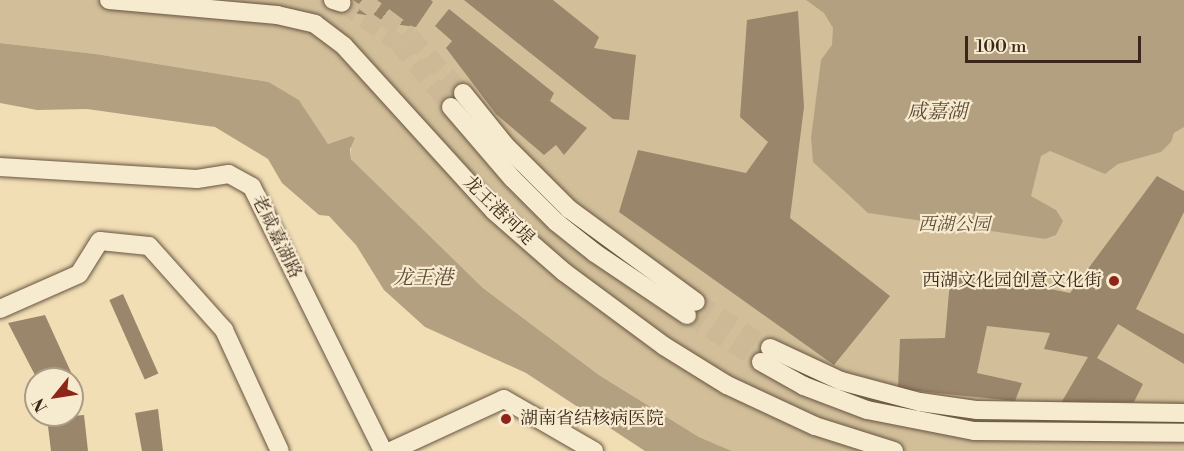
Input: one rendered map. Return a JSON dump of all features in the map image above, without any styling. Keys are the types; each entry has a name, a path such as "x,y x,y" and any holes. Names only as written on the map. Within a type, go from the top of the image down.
{"street":[{"name":"龙王港河堤","path":"109,0 277,15 315,24 344,46 494,212 564,272 637,326 727,385 815,426 894,451"},
{"path":"457,100 569,209 692,309"},
{"name":"老咸嘉湖路","path":"0,167 197,179 229,174 252,187 383,451"},
{"path":"0,309 79,274 100,241 148,246 224,330 279,451"},
{"path":"1184,413 977,410 920,402 841,381 766,355 804,386 867,410 939,426 974,431 1184,433"},
{"path":"391,451 504,399 594,451"}],"green space":[{"name":"西湖公园","path":"0,0 1184,0 1184,451 732,451 699,437 599,375 483,288 351,159 351,136 328,144 299,100 269,82 96,54 0,43"}],"water":[{"name":"咸嘉湖","path":"806,0 1184,0 1184,127 1174,133 1171,142 1161,152 1118,164 1105,174 1050,151 1041,156 1031,196 1056,210 1063,221 1056,235 1045,239 868,213 813,162 811,138 821,60 832,45 833,28 824,13"},
{"name":"龙王港","path":"0,43 96,54 269,82 299,100 328,144 351,136 355,138 350,149 351,159 483,288 599,375 699,437 732,451 645,451 526,373 425,327 384,290 356,245 329,216 319,215 282,183 268,159 215,127 87,109 37,110 0,103"}],"building":[{"path":"342,0 431,0 433,2 416,27 377,22 377,17 341,11"},
{"path":"464,0 553,0 599,37 594,48 636,55 629,120 613,119"},
{"path":"449,9 554,93 550,101 587,128 564,155 556,145 544,155 496,114 446,48 452,41 435,26"},
{"path":"798,11 804,107 790,218 890,296 834,365 619,212 638,150 746,173 768,142 740,117 747,20"},
{"name":"西湖文化园创意文化街","path":"1157,176 1184,191 1184,212 1136,309 1184,334 1184,364 1118,324 1097,358 1143,384 1134,402 1061,403 1088,357 1044,349 1050,333 987,326 977,373 1022,383 1015,401 898,389 900,339 945,338 951,269 1070,293"},
{"path":"123,294 158,373 145,380 109,300"},
{"path":"45,315 69,367 31,367 8,323"},
{"path":"158,409 163,451 142,451 135,413"},
{"path":"84,415 88,451 51,451 48,427 84,427"}],"tunnel":[{"path":"362,0 410,36 463,93"},
{"path":"342,3 398,43 451,107"},
{"path":"696,302 770,348"},
{"path":"687,315 761,362"}],"place":[{"name":"西湖文化园创意文化街","path":"1114,281"},
{"name":"湖南省结核病医院","path":"506,419"}]}
